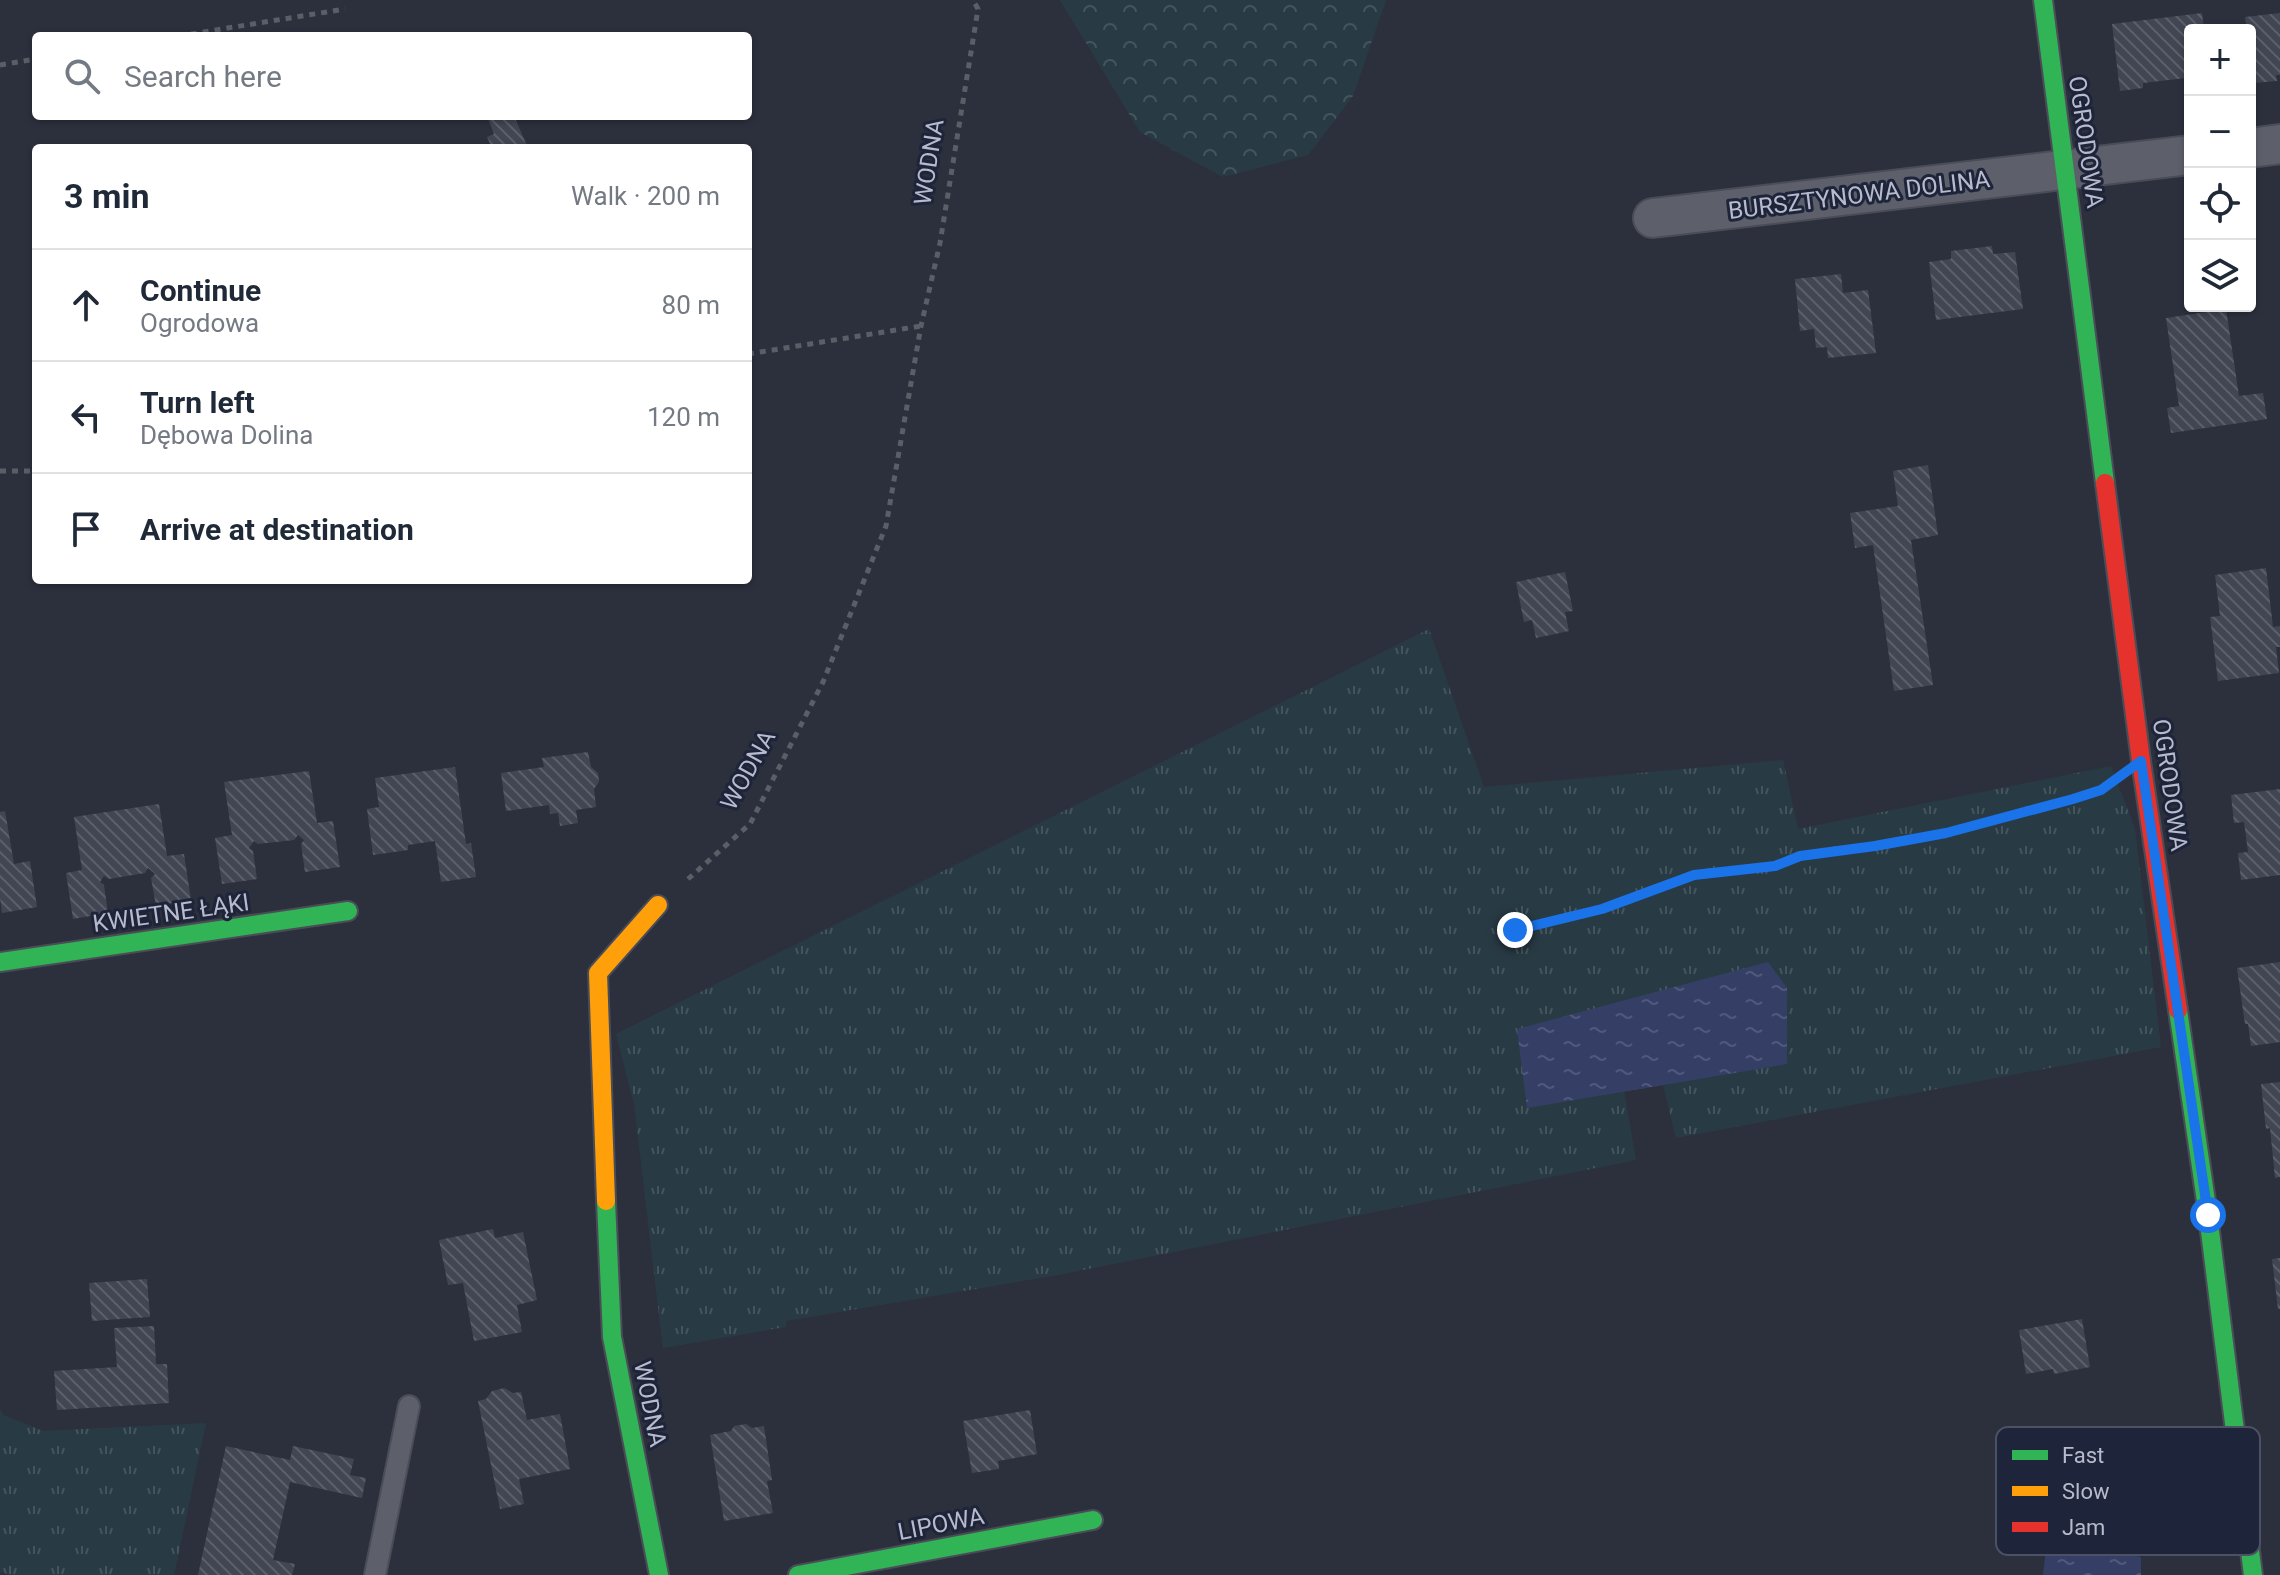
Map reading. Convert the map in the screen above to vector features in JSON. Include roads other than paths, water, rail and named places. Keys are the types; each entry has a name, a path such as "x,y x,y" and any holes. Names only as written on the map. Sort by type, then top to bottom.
{"street":[{"name":"OGRODOWA","path":"2043,0 2141,761 2208,1215 2234,1427"},
{"path":"2256,147 2280,144"},
{"name":"BURSZTYNOWA DOLINA","path":"1653,218 2184,156"},
{"name":"WODNA","path":"658,905 598,973 598,1017 612,1337 659,1575"},
{"name":"KWIETNE ŁĄKI","path":"0,962 348,911"},
{"name":"LIPOWA","path":"798,1575 1093,1520"},
{"name":"OGRODOWA","path":"2250,1555 2253,1575"}],"lane":[{"path":"375,1575 409,1406"}],"water":[{"path":"1768,962 1787,988 1787,1064 1527,1108 1517,1029"},
{"path":"2045,1555 2141,1557 2141,1575 2043,1575"}]}
